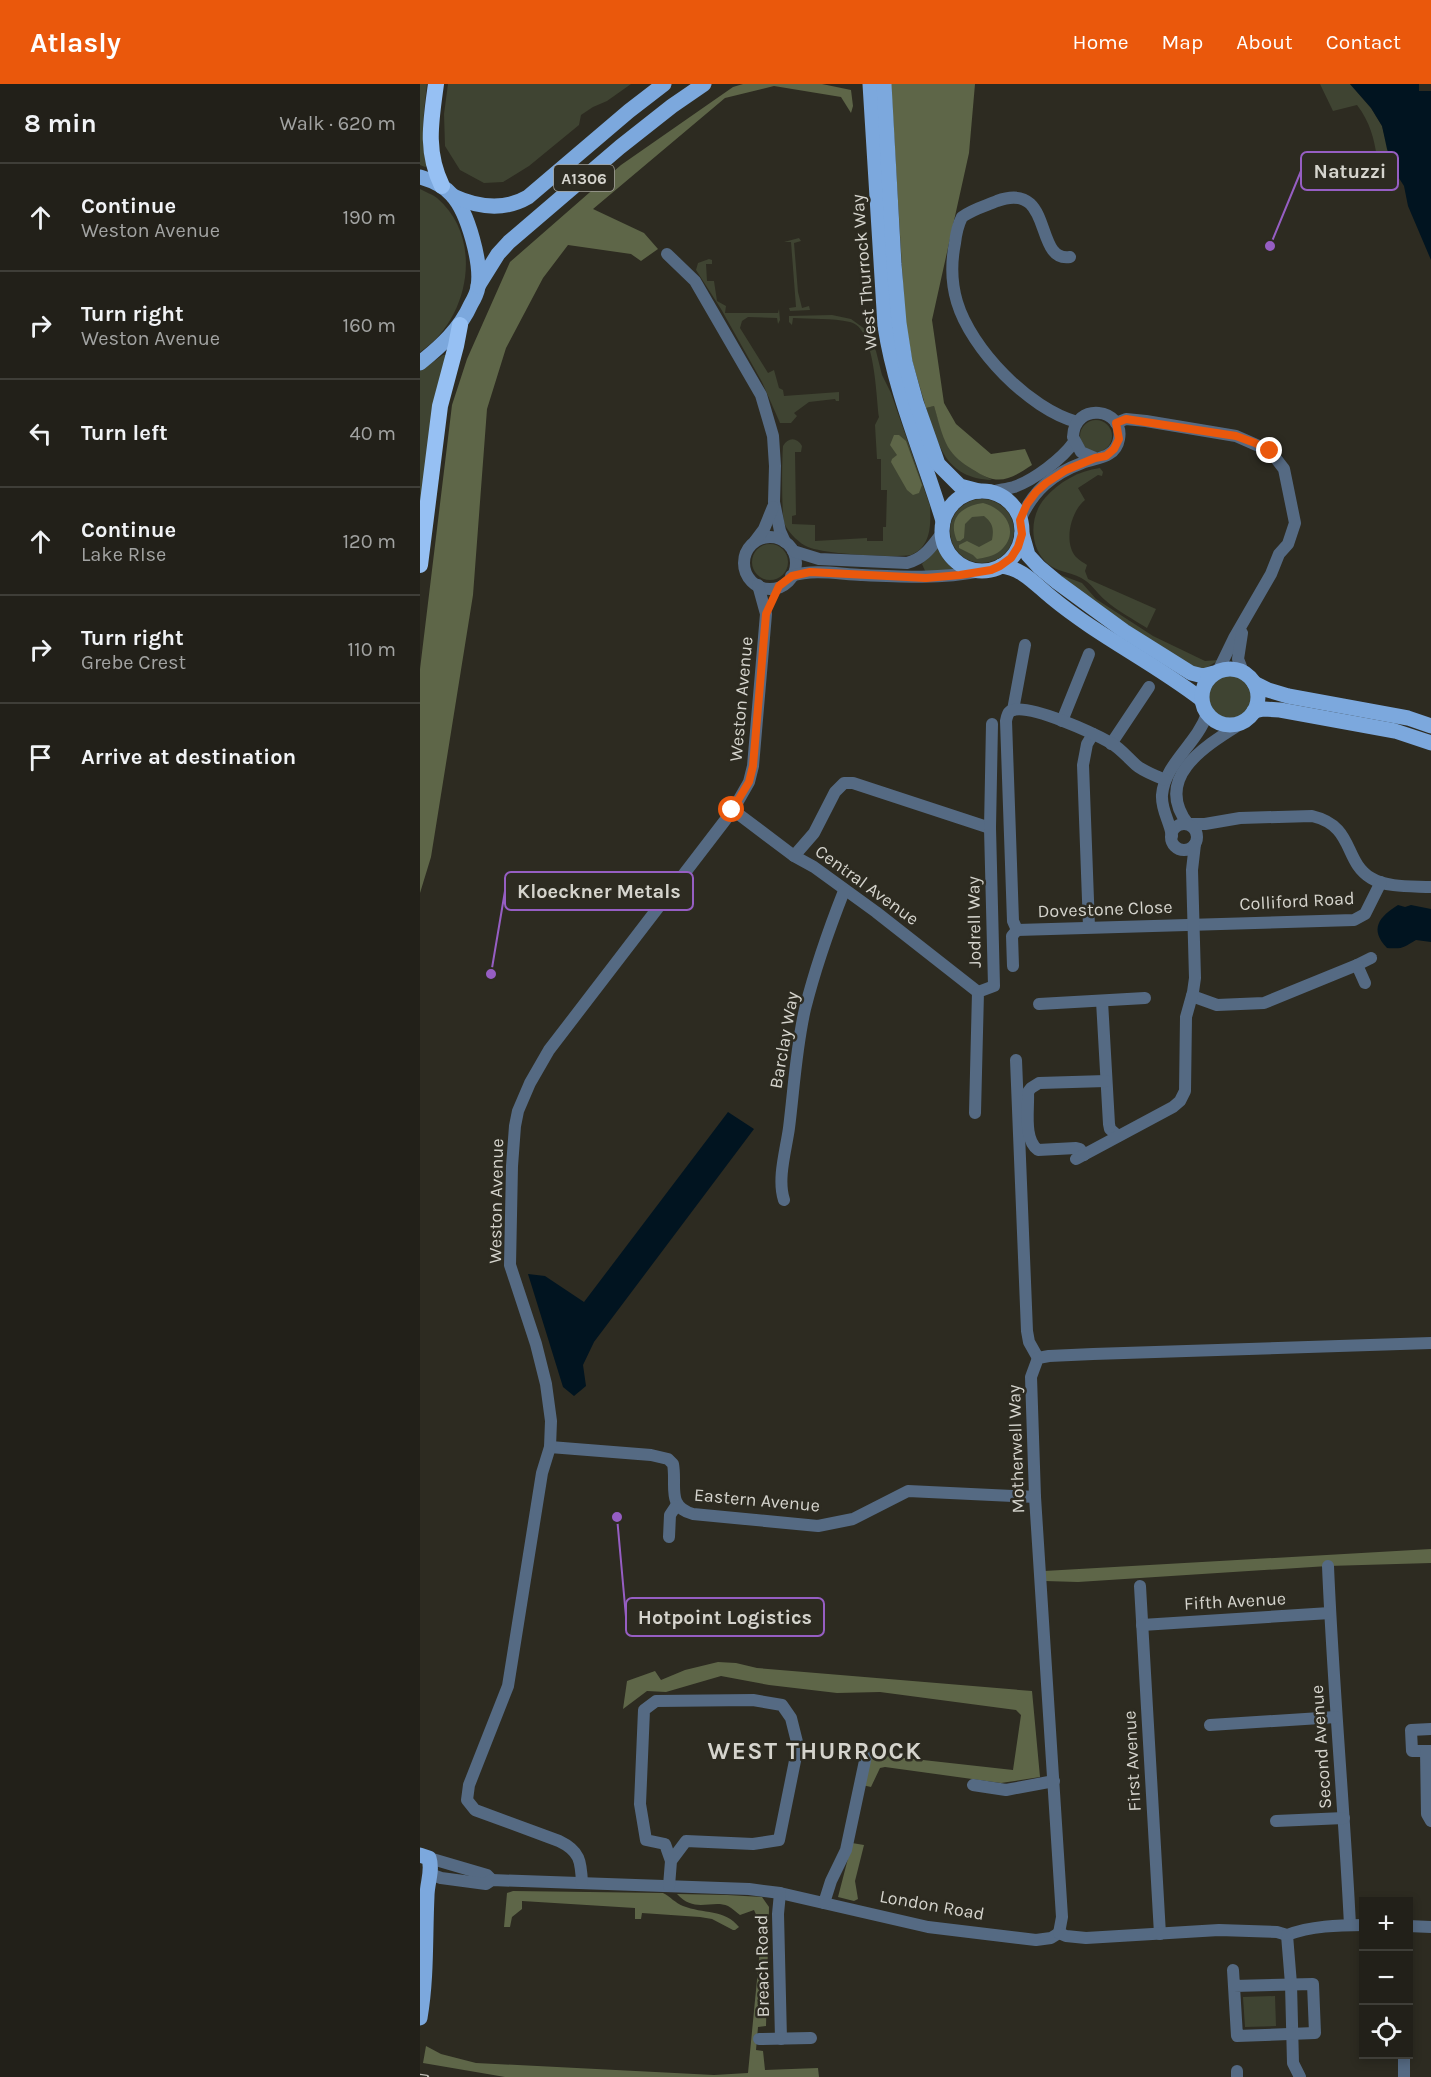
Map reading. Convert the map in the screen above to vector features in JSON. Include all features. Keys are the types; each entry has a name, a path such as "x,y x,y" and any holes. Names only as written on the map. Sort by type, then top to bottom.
{"highway":[{"path":"436,84 430,136 433,166 447,191"},
{"path":"420,565 440,406 460,325"}],"main road":[{"name":"A1306","path":"447,191 486,206 516,204 528,197 664,84"},
{"name":"A1306","path":"478,286 498,254 509,242 620,147 704,84"},
{"path":"865,84 872,101"},
{"name":"West Thurrock Way","path":"870,84 888,346 942,527"},
{"name":"West Thurrock Way","path":"884,84 894,264 905,362 916,402 939,464 960,486 985,491"},
{"path":"420,177 447,191 463,212 472,237 478,286 472,304 460,325 442,345 420,363"},
{"path":"1202,699 1079,619 1033,581 1010,567 1000,566 981,571 968,568 953,559 946,549 942,527 948,508 967,494 985,491 1009,502 1016,509 1028,555 1039,567 1080,601 1191,673 1203,676 1231,669 1249,677 1268,690 1288,696 1408,718 1431,726"},
{"path":"1000,566 1015,553 1021,527"},
{"path":"1216,672 1204,686 1202,699 1207,714 1217,722 1226,725 1242,723 1254,711 1258,695 1249,677"},
{"path":"1254,711 1280,710 1395,730 1431,743"},
{"path":"420,2018 426,1969 425,1864"}],"street":[{"path":"1070,257 1060,257 1053,253 1034,208 1028,202 1021,197 1005,198 982,206 962,217 952,259 952,279 957,303 964,320 999,368 1049,411 1077,422"},
{"path":"667,254 695,281 761,395 773,436 774,502 780,531 795,563 792,576"},
{"path":"1021,527 1027,504 1046,483 1066,470 1106,456 1114,449 1119,439 1116,423 1107,415 1094,412 1087,414 1077,422 1073,432 1074,442 1081,452 1095,458"},
{"path":"1116,423 1126,419 1146,421 1236,436 1270,451 1284,469 1295,523 1288,544 1279,554 1271,574 1216,672"},
{"path":"985,491 1014,487 1028,480 1066,454 1074,442"},
{"path":"774,502 764,529 746,552 744,562 748,576 758,585 769,588 779,586 792,576 810,572 926,578 981,571"},
{"path":"755,542 772,537 789,547 819,559 907,563 919,560 925,555 942,527"},
{"name":"Weston Avenue","path":"758,585 766,614"},
{"name":"Weston Avenue","path":"582,1883 579,1858 571,1847 475,1810 467,1800 469,1785 508,1686 542,1473 550,1447 551,1421 546,1383 536,1344 510,1265 512,1166 518,1111 530,1083 549,1050 732,810 749,782 753,766 766,614 779,586"},
{"path":"1242,626 1238,659 1249,677"},
{"path":"1013,710 1025,645"},
{"path":"1062,721 1089,654"},
{"path":"1111,744 1149,687"},
{"path":"1013,966 1012,936 1017,930 1013,918 1006,721 1008,713 1013,710 1043,714 1093,734 1123,751 1139,767 1165,780"},
{"path":"1192,870 1186,857 1173,843 1171,827 1163,810 1162,796 1169,771 1199,732 1207,714"},
{"path":"1106,1082 1039,1083 1030,1088 1028,1092 1029,1138 1032,1145 1038,1150 1080,1149 1080,1157 1173,1107 1183,1096 1186,1084 1186,1017 1195,978 1192,870 1196,841 1195,829 1188,824 1177,806 1176,795 1182,772 1191,759 1242,723"},
{"path":"794,856 814,833 835,792 844,783 854,783 990,828 992,724"},
{"path":"1089,927 1083,765 1086,744 1093,734"},
{"name":"Central Avenue","path":"732,810 876,912 978,992"},
{"path":"1172,836 1175,828 1184,824 1300,816 1321,818 1336,826 1363,871 1370,877 1381,882 1428,889"},
{"path":"1178,848 1189,849 1209,828 1226,820"},
{"name":"Jodrell Way","path":"975,1113 978,992 994,986 990,828"},
{"name":"Colliford Road","path":"1194,924 1354,920 1365,914 1381,882"},
{"name":"Barclay Way","path":"784,1200 782,1192 784,1160 799,1042 825,941 844,891"},
{"name":"Dovestone Close","path":"1017,930 1194,924"},
{"path":"1192,996 1217,1005 1264,1003 1371,958"},
{"path":"1357,965 1365,983"},
{"path":"1039,1004 1146,998"},
{"path":"1102,1000 1110,1129 1118,1136"},
{"path":"1016,1060 1027,1330 1029,1342 1038,1358 1093,1354 1431,1343"},
{"name":"Motherwell Way","path":"1038,1358 1031,1377 1035,1497 1062,1917 1059,1933"},
{"name":"Eastern Avenue","path":"550,1447 651,1455 668,1459 674,1464 676,1506 684,1512 693,1514 818,1526 853,1519 908,1491 1035,1497"},
{"path":"669,1537 670,1515 676,1506"},
{"name":"Second Avenue","path":"1328,1566 1350,1925"},
{"name":"First Avenue","path":"1140,1586 1160,1934"},
{"name":"Fifth Avenue","path":"1142,1625 1330,1613"},
{"path":"669,1886 671,1861 665,1844 646,1840 640,1804 644,1710 656,1701 753,1700 782,1705 791,1718 798,1746 779,1840 753,1844 686,1841 671,1861"},
{"path":"1210,1725 1336,1717"},
{"path":"1431,1729 1411,1730 1412,1751 1429,1751 1427,1814 1431,1821"},
{"path":"824,1903 831,1881 846,1850 866,1756"},
{"path":"974,1785 1006,1790 1054,1781"},
{"path":"1276,1821 1344,1818"},
{"name":"London Road","path":"425,1864 441,1878 486,1884 492,1880 749,1889 780,1893 928,1927 1036,1940 1051,1938 1059,1933 1086,1938 1238,1930 1277,1932 1287,1935 1308,1929 1359,1925"},
{"name":"Breach Road","path":"780,1893 778,1914 782,2039"},
{"path":"1413,1926 1431,1927"},
{"path":"1287,1935 1293,2063 1300,2077"},
{"path":"1233,1970 1233,1986 1237,2036 1315,2033 1313,1983 1233,1986"},
{"name":"Breach Road","path":"759,2039 811,2038"},
{"path":"1404,2059 1404,2077"}],"green space":[{"path":"420,84 427,84 423,125 427,166 425,167 420,165"},
{"path":"448,84 631,84 607,101 581,115 579,125 529,166 503,182 484,183 460,170 445,146 444,114"},
{"path":"743,84 822,84 851,90 853,106 851,113 841,97 774,86 725,98 593,209 644,233 658,249 641,261 631,254 568,245 543,278 506,348 487,409 473,595 431,857 420,893 420,669 452,405 467,359 510,262 621,165 733,87"},
{"path":"891,84 975,84 969,153 932,320 944,403 956,424 991,454 1025,449 1032,465 1009,478 989,478 958,460 946,442 934,406 926,408 912,360 905,318"},
{"path":"1320,84 1350,84 1371,108 1382,126 1391,159 1377,158 1371,130 1357,105 1333,111"},
{"path":"420,189 437,198 452,215 461,235 466,256 465,278 460,300 450,320 437,338 420,352"},
{"path":"799,238 801,241 794,243 798,292 802,308 809,306 810,310 790,311 789,308 796,307 791,242 784,242"},
{"path":"712,260 712,264 706,264 707,281 714,281 717,301 726,306 725,313 778,313 779,309 778,324 777,318 748,317 742,321 740,328 768,373 774,370 784,396 839,392 839,401 835,399 809,402 794,413 797,416 791,423 780,423 762,382 696,270 698,263"},
{"path":"832,315 851,319 869,332 866,333 876,351 882,375 891,393 930,506 930,528 926,541 923,547 911,555 859,555 828,552 805,546 785,525 782,500 783,446 792,439 798,441 802,446 801,452 795,452 796,515 792,516 792,524 815,525 815,541 867,538 867,541 883,541 883,527 886,527 887,490 881,490 881,459 877,459 875,425 879,417 877,394 873,363 865,336 858,327 850,322 793,318 792,325 789,322 789,316"},
{"path":"446,355 420,511 420,371"},
{"path":"934,406 940,425 975,471 992,480 976,478 964,473 946,458 926,408"},
{"path":"1096,420 1107,425 1112,436 1107,447 1096,452 1085,447 1080,436 1085,425"},
{"path":"894,435 899,435 906,441 922,485 919,493 913,495 907,490 891,462 897,455 890,445"},
{"path":"1100,468 1103,472 1102,476 1098,475 1078,488 1085,500 1076,511 1070,527 1072,551 1087,565 1085,571 1088,579 1156,609 1147,628 1102,598 1086,581 1048,564 1034,541 1036,514 1045,498 1070,478"},
{"path":"976,499 988,499 1005,508 1012,519 1014,531 1012,543 1005,554 988,563 976,563 964,558 955,549 950,537 950,525 955,513 964,504"},
{"path":"983,503 998,510 1008,522 1010,529 1006,544 998,553 977,559 959,548 959,545 967,541 979,547 992,540 993,529 989,521 984,516 972,517 965,524 964,538 960,541 957,541 954,526 958,514 963,510"},
{"path":"770,544 783,549 788,562 783,575 770,580 757,575 752,562 757,549"},
{"path":"937,548 953,569 926,573 922,564"},
{"path":"1058,574 1082,583 1096,599 1153,636 1205,661 1219,660 1204,669 1196,668 1118,622"},
{"path":"1230,676 1244,683 1251,697 1244,711 1230,718 1216,711 1209,697 1216,683"},
{"path":"1431,1549 1431,1563 1328,1566 1078,1582 1045,1581 1044,1571"},
{"path":"718,1662 757,1668 1032,1691 1040,1777 1001,1783 885,1767 880,1768 871,1787 862,1785 869,1757 878,1755 1013,1770 1021,1715 1016,1710 880,1692 837,1693 769,1685 721,1676 666,1692 647,1691 623,1709 627,1681 655,1671 661,1680 685,1670"},
{"path":"852,1843 864,1845 855,1881 858,1899 854,1901 838,1897"},
{"path":"513,1891 663,1893 683,1906 727,1917 739,1927 733,1930 712,1919 700,1917 642,1913 641,1919 635,1919 635,1908 522,1901 522,1909 512,1917 510,1927 504,1927 507,1893"},
{"path":"677,1894 762,1897 769,1907 766,2026 758,2027 756,2050 763,2051 765,2070 818,2068 819,2077 505,2077 423,2063 426,2046 441,2054 476,2063 714,2075 748,2073 762,1928 754,1910 740,1915 722,1904 697,1905 684,1900"},
{"path":"1275,1996 1276,2026 1245,2027 1243,1997"}],"water":[{"path":"1350,84 1419,84 1419,91 1431,91 1431,260 1408,206 1404,186 1395,172 1382,126 1371,108"},
{"path":"1398,905 1431,909 1431,942 1416,940 1403,947 1387,948 1378,935 1379,924 1386,914"},
{"path":"728,1112 754,1129 594,1342 583,1365 586,1386 574,1396 563,1387 528,1274 545,1276 584,1302"}],"railway":[{"path":"420,2076 427,2077"}],"place":[{"name":"Natuzzi","path":"1270,246"},
{"name":"Kloeckner Metals","path":"491,974"},
{"name":"Hotpoint Logistics","path":"617,1517"}],"district":[{"name":"WEST THURROCK","path":"815,1751"}],"route":[{"path":"732,810 752,775 766,614 779,586 792,576 810,572 926,578 991,570 1000,566 1011,558 1018,547 1022,534 1020,520 1027,504 1036,492 1066,470 1111,453 1119,439 1116,423 1126,419 1236,436 1270,451"}]}
